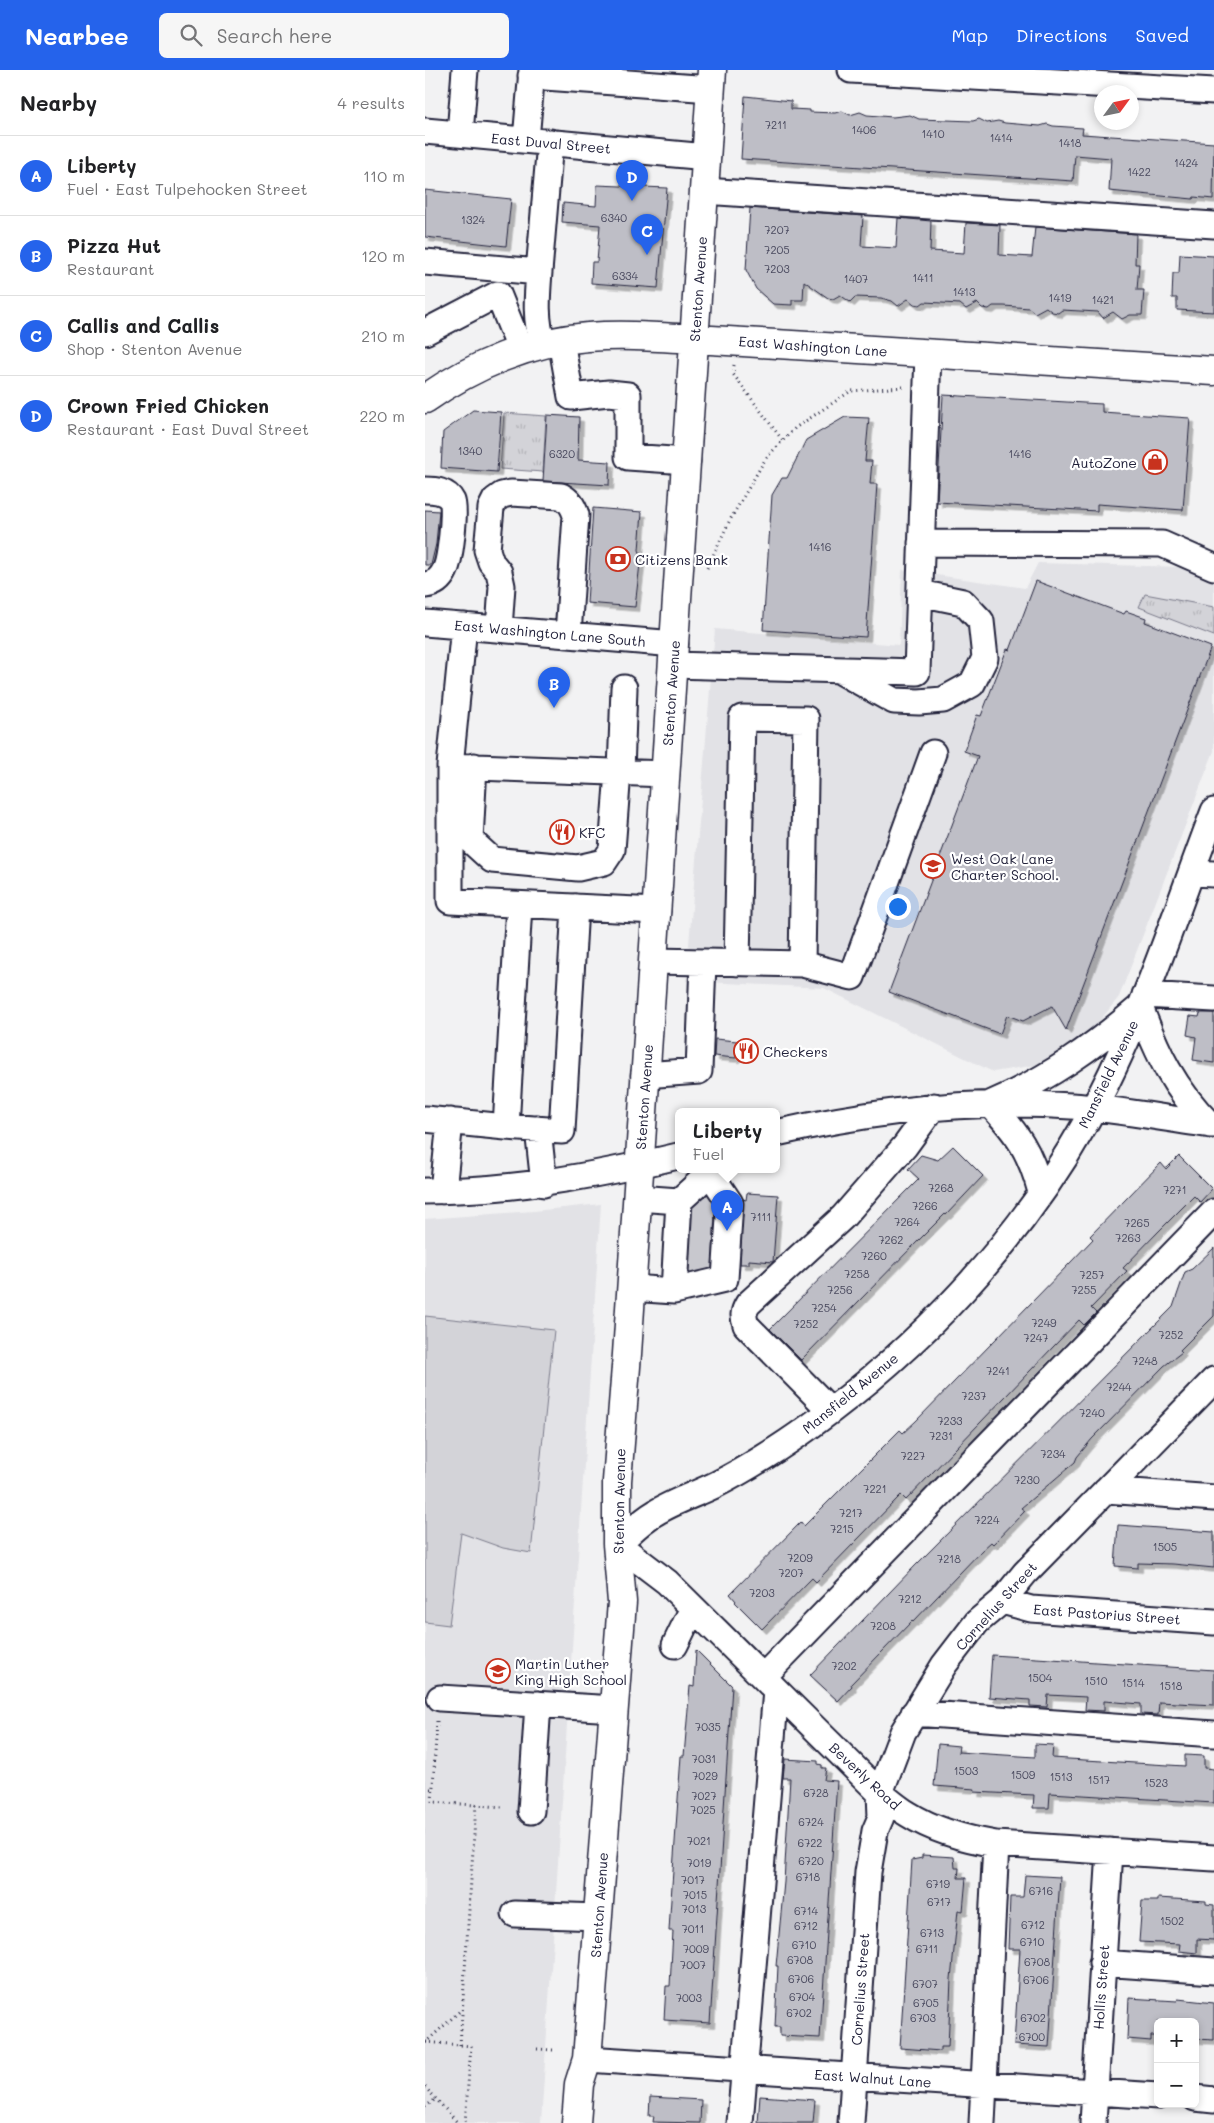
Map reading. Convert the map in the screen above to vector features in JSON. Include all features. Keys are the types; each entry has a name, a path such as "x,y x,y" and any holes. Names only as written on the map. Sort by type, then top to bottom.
{"main road":[{"name":"Stenton Avenue","path":"576,2123 579,2084 587,2059 614,1709 621,1602 617,1544 617,1481 712,80"},
{"name":"East Washington Lane","path":"425,399 479,367 542,345 612,335 695,338 1214,371"}],"street":[{"path":"460,134 465,70"},
{"path":"859,70 1214,91"},
{"path":"542,345 536,313 539,272 538,141 531,73 712,80"},
{"name":"East Duval Street","path":"425,131 707,157"},
{"path":"705,190 1214,226"},
{"path":"425,262 539,272"},
{"path":"425,332 498,294 542,345 571,397 609,393 628,395 628,457 687,461"},
{"path":"839,670 894,701 919,702 943,700 971,684 985,658 981,621 963,602 920,593 928,353"},
{"path":"425,490 437,490 445,494 452,501 454,511 447,568 440,579 432,584 425,585"},
{"path":"499,629 502,586 499,572 491,562 487,550 491,508 495,500 502,494 561,496 574,506 576,516 568,635"},
{"path":"921,543 1162,544 1214,567"},
{"name":"East Washington Lane South","path":"425,623 568,635 674,655 839,670 917,672 920,593"},
{"path":"464,626 462,766 450,901 657,911"},
{"path":"462,766 470,840 492,860 578,868 604,862 612,850 620,772 624,688"},
{"path":"737,963 742,718 806,719 801,964"},
{"path":"653,961 801,964 852,977 933,753"},
{"path":"462,766 666,774"},
{"name":"Mansfield Avenue","path":"617,1544 655,1513 720,1483 808,1428 883,1368 943,1312 992,1257 1041,1192 1073,1144 1093,1108 1202,873 1214,811"},
{"path":"506,1127 519,904"},
{"path":"425,1119 562,1130 575,907"},
{"path":"645,1075 699,1071 703,962"},
{"path":"1212,1125 1196,1110 1172,1078 1157,1051 1142,1001 1214,999"},
{"name":"Mansfield Avenue","path":"989,1104 1049,1076 1094,1044 1142,1001"},
{"path":"780,1132 818,1124 934,1106 989,1104 1093,1108 1212,1125"},
{"path":"989,1104 1015,1131 1025,1146 1037,1174 1041,1192"},
{"path":"830,1410 746,1325 743,1318 744,1310 747,1304 843,1217 905,1146 934,1106"},
{"path":"450,1121 434,1191 505,1188 544,1184 675,1157"},
{"path":"538,1129 544,1184"},
{"path":"674,1291 683,1231 709,1173"},
{"path":"631,1288 674,1291 725,1279 721,1255 724,1212 711,1173"},
{"path":"637,1198 683,1231"},
{"path":"740,2123 769,1683 1214,1212"},
{"name":"Cornelius Street","path":"851,2123 868,1872 875,1831 881,1817 880,1793 903,1732 943,1665 977,1622 1002,1601 1025,1573 1214,1380"},
{"path":"1106,1490 1214,1498"},
{"name":"Beverly Road","path":"617,1544 667,1582 880,1793 907,1814 935,1828 967,1839 996,1844 1214,1858"},
{"name":"East Pastorius Street","path":"1002,1601 1031,1609 1214,1622"},
{"path":"675,1645 693,1608"},
{"path":"440,1698 614,1709"},
{"path":"531,1811 538,1704"},
{"path":"914,1714 1214,1734"},
{"path":"982,2123 996,1844"},
{"name":"Hollis Street","path":"1093,2123 1109,1851"},
{"path":"515,1914 598,1917"},
{"path":"1102,1963 1214,1971"},
{"name":"East Walnut Lane","path":"587,2059 1154,2096"},
{"path":"1199,2098 1214,2100"}],"path":[{"path":"734,365 733,374 783,441"},
{"path":"707,568 729,520 766,458 795,428 851,391 927,385"},
{"path":"440,1698 432,1802 503,1807"},
{"path":"425,1789 433,1789"},
{"path":"460,2045 476,1805"},
{"path":"425,2043 462,2010"},
{"path":"425,2043 471,2046 465,2123"},
{"path":"537,2049 553,2050"},
{"path":"425,2087 458,2123"},
{"path":"425,2107 436,2099"}],"shaded area":[{"name":"West Oak Lane Charter School.","path":"1038,563 1184,567 1214,581 1214,751 1119,997 1089,1034 1042,1064 993,1072 824,988 686,981 715,629 899,645 902,570 1025,588"},
{"name":"Martin Luther King High School","path":"601,1204 541,2123 425,2123 425,1219"}],"green space":[{"path":"504,413 546,416 543,472 500,469"},
{"path":"1145,594 1214,607 1214,636 1139,607"},
{"path":"425,1316 554,1330 531,1553 503,1548 461,1533 449,1625 425,1622"}],"building":[{"path":"745,96 791,101 791,109 810,110 810,112 835,113 842,111 850,115 860,112 867,115 893,117 910,115 919,119 973,121 979,119 987,123 998,121 1040,126 1047,124 1083,128 1082,134 1214,143 1213,199 1194,197 1193,199 1109,191 1111,158 1075,155 1073,181 741,159"},
{"path":"597,185 667,188 658,288 591,283 592,262 597,262 600,225 562,222 563,203 596,206"},
{"path":"425,190 511,199 506,246 425,237"},
{"path":"750,208 863,216 861,246 896,248 898,218 931,221 930,251 964,253 966,223 1000,225 999,255 1032,257 1035,227 1136,234 1135,264 1139,264 1137,290 1144,290 1142,315 1130,315 1122,319 1113,312 1103,318 1098,312 1062,310 1058,313 1052,312 1046,307 1035,313 1029,308 993,306 989,309 982,308 977,303 966,309 960,304 924,302 920,305 914,304 908,299 898,306 892,301 881,298 855,297 850,302 840,295 833,299 828,298 804,281 803,300 792,300 792,305 773,304 756,289 746,270"},
{"path":"1180,254 1214,256 1214,312 1177,310 1177,298 1172,298 1173,273 1179,273"},
{"path":"943,395 1102,404 1102,412 1190,418 1183,510 1097,504 1097,511 937,502"},
{"path":"473,410 501,412 497,472 441,468 443,432"},
{"path":"547,415 579,417 578,460 610,462 609,485 543,481"},
{"path":"845,417 869,418 865,461 872,461 870,484 877,484 866,637 763,630 772,495 782,478 787,478 806,440"},
{"path":"593,508 642,512 639,550 641,555 635,607 587,603"},
{"path":"425,510 439,511 436,544 431,565 425,565"},
{"path":"1036,581 1124,614 1126,611 1146,618 1145,622 1211,647 1066,1030 1052,1006 1023,1021 1007,1015 1000,1034 889,992 978,756 964,751 977,715 981,716 1007,649 1010,650"},
{"path":"1200,1013 1214,1013 1214,1063 1193,1060 1196,1037 1187,1035 1190,1016 1199,1017"},
{"path":"715,1039 737,1041 736,1058 714,1056"},
{"path":"953,1146 983,1176 801,1360 770,1329 919,1179 908,1169 921,1155 938,1160"},
{"path":"1179,1156 1212,1189 1200,1202 1194,1196 1158,1232 1123,1268 1127,1271 1091,1308 1096,1313 1084,1325 1079,1320 906,1500 901,1495 816,1582 812,1578 762,1629 735,1602 730,1594 801,1522 804,1526 900,1430 903,1433 916,1421 1093,1239 1090,1236 1161,1163 1166,1169"},
{"path":"747,1193 778,1195 773,1262 749,1260 749,1264 740,1264 743,1199 746,1200"},
{"path":"705,1197 709,1197 715,1207 711,1267 689,1273 693,1208"},
{"path":"1214,1248 1214,1316 1180,1350 1182,1352 1164,1366 1092,1439 1075,1462 1021,1508 1025,1511 993,1544 991,1542 982,1550 912,1621 851,1684 852,1686 838,1701 810,1675 915,1566 1173,1307 1185,1272 1192,1269"},
{"path":"1118,1525 1214,1532 1214,1568 1138,1563 1138,1568 1115,1566"},
{"path":"696,1650 732,1686 710,2023 664,2020 666,1986 670,1986 673,1931 669,1931 681,1756 684,1756 690,1686 694,1687"},
{"path":"992,1655 1214,1670 1214,1705 1159,1702 1158,1715 1141,1714 1141,1704 1104,1701 1104,1711 1085,1710 1086,1697 1048,1695 1047,1707 1030,1706 1030,1700 989,1697"},
{"path":"938,1744 959,1746 958,1752 1035,1757 1035,1744 1053,1745 1052,1758 1185,1766 1185,1755 1204,1756 1204,1768 1214,1769 1214,1803 1050,1793 1049,1808 1033,1808 1034,1795 974,1792 975,1789 934,1786"},
{"path":"785,1759 818,1761 822,1768 826,1768 824,1780 837,1781 820,2038 780,2036 780,2027 775,2027 778,1966 776,1966 784,1882 790,1778 783,1778"},
{"path":"922,1855 954,1857 955,1868 959,1868 958,1878 966,1878 963,1911 958,1910 951,1979 948,2047 941,2047 941,2051 900,2048 912,1860 922,1858"},
{"path":"1025,1875 1060,1877 1049,2047 1014,2045 1020,1949 1008,1949 1010,1897 1023,1897"},
{"path":"1158,1898 1206,1901 1206,1904 1214,1905 1214,1940 1197,1939 1197,1953 1179,1951 1180,1944 1139,1942 1142,1901 1158,1901"},
{"path":"1129,1998 1177,2001 1178,1999 1214,2003 1214,2040 1199,2039 1199,2018 1154,2018 1154,2036 1151,2036 1151,2041 1127,2039"},
{"path":"760,2096 815,2100 813,2123 758,2123"},
{"path":"650,2097 701,2100 700,2123 653,2122 654,2116 649,2116"}],"tunnel":[{"path":"690,1201 719,1202"},
{"path":"689,1220 718,1221"},
{"path":"688,1244 717,1246"},
{"path":"687,1262 716,1264"}],"place":[{"name":"Crown Fried Chicken","path":"632,201"},
{"name":"Callis and Callis","path":"647,255"},
{"name":"AutoZone","path":"1155,462"},
{"name":"Citizens Bank","path":"618,559"},
{"name":"Pizza Hut","path":"554,708"},
{"name":"KFC","path":"562,832"},
{"name":"West Oak Lane Charter School.","path":"933,866"},
{"name":"Checkers","path":"746,1051"},
{"name":"Liberty","path":"727,1231"},
{"name":"Martin Luther King High School","path":"498,1671"}]}
